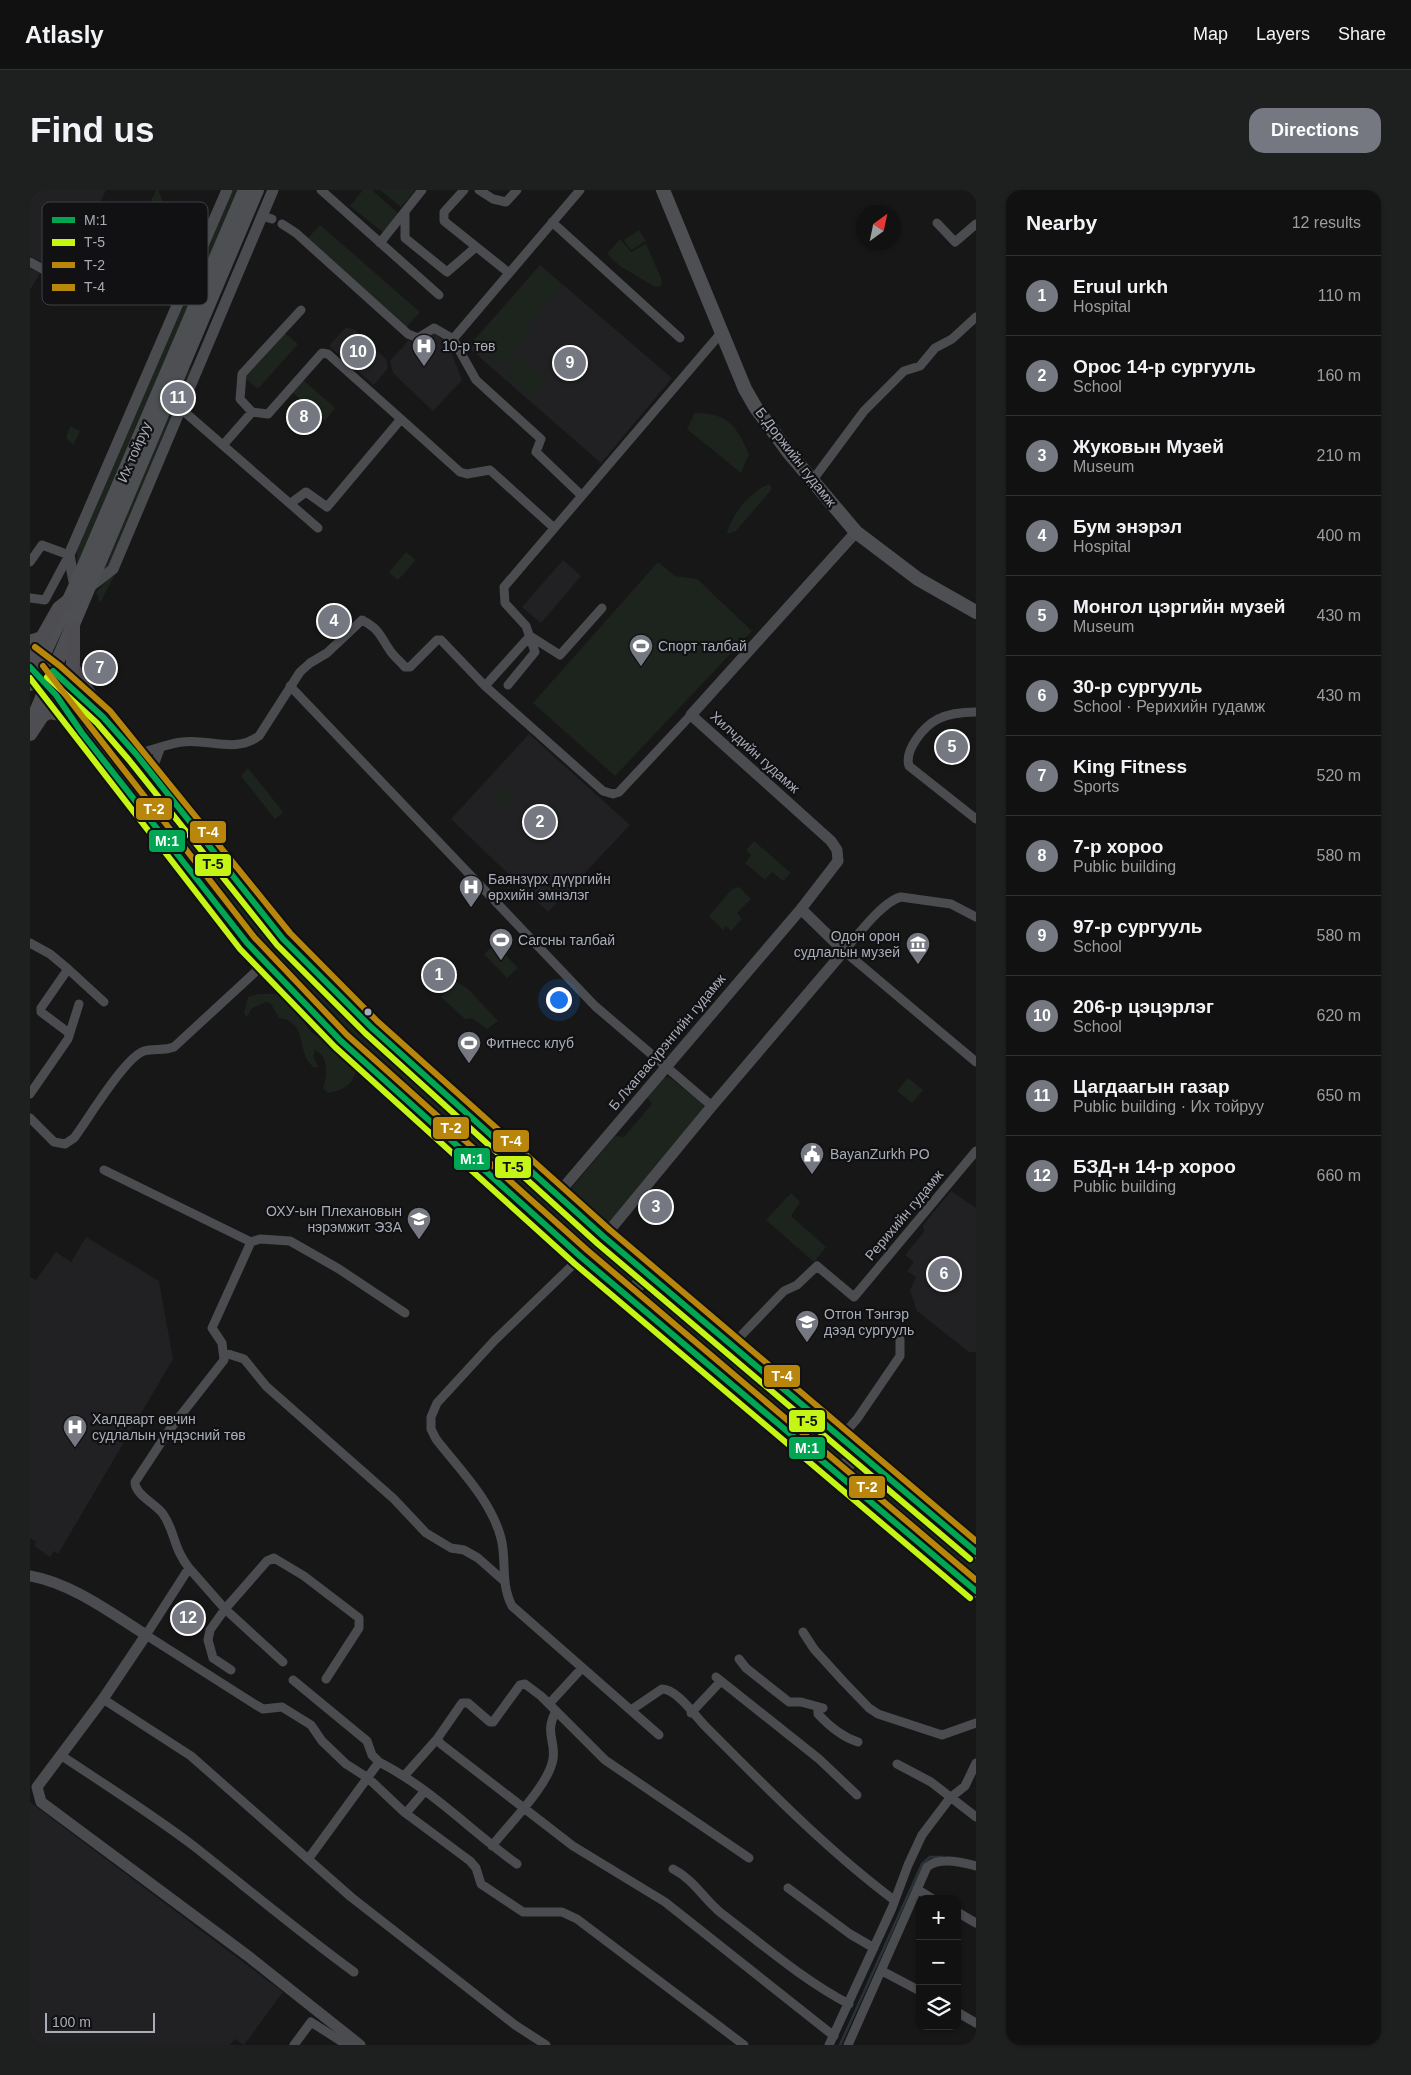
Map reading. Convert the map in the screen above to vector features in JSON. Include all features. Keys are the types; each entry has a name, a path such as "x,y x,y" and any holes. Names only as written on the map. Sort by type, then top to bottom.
{"highway":[{"path":"30,642 42,638 58,608 68,601"},
{"path":"73,628 73,668 104,717"},
{"path":"33,668 54,672 104,717 136,754 282,939 317,975 604,1237 976,1552"},
{"path":"33,668 202,888 265,963 341,1041 581,1257 855,1490 976,1590"},
{"path":"30,734 42,716 49,712 64,715 82,733"},
{"path":"180,860 193,865 202,864 208,856 206,844"},
{"path":"202,888 200,874 208,866 220,867 231,874"},
{"path":"628,1297 647,1274"},
{"path":"825,1464 844,1466 850,1463 853,1455 843,1440"},
{"path":"855,1490 850,1476 853,1466 861,1463 872,1465"}],"main road":[{"name":"Их тойруу","path":"208,276 245,190"},
{"name":"Их тойруу","path":"30,726 258,190"},
{"name":"Б.Доржийн гудамж","path":"663,190 721,333 756,408 812,481 856,532 918,580 976,612"},
{"name":"Их тойруу","path":"33,668 75,587 196,305"}],"street":[{"path":"208,234 227,190"},
{"path":"91,586 113,569 180,408 267,218 273,190"},
{"path":"321,190 331,193 380,243 439,295"},
{"path":"380,243 422,190"},
{"path":"464,190 444,212 444,221 509,273"},
{"path":"478,190 493,199 506,202 517,190"},
{"path":"453,340 580,190"},
{"path":"405,212 405,238 447,272 476,247"},
{"path":"552,222 680,338"},
{"path":"937,223 956,242 976,224"},
{"path":"282,224 296,233 408,334 418,338 434,328 453,340 476,380 541,438 536,452 581,495"},
{"path":"30,262 42,269"},
{"path":"30,598 45,600 69,555 178,305"},
{"path":"301,310 242,374 240,398 252,412 268,414 322,353 328,354 464,474 490,470 553,527"},
{"path":"812,481 864,411 904,371 920,366 935,348 952,339 976,317"},
{"path":"508,685 535,652 526,626 505,603 504,587 553,527 721,333"},
{"path":"180,408 224,444 318,528"},
{"path":"224,444 252,412"},
{"path":"291,503 306,492 327,507 400,419"},
{"name":"Хилчдийн гудамж","path":"801,909 838,861 837,850 831,841 692,715 856,532"},
{"path":"30,562 42,545 69,555"},
{"path":"69,555 75,587"},
{"path":"530,636 560,655 602,608"},
{"path":"136,754 182,742 225,745 251,742 259,736 280,706 290,686 310,663 327,653 362,620 378,631 389,650 405,667 410,666 437,640 441,640 485,686 603,791 613,794 619,792 692,715"},
{"path":"485,686 530,636"},
{"path":"290,686 595,1006 712,1106"},
{"path":"976,712 959,712 936,719 921,734 908,753 907,760 909,766 976,819"},
{"path":"151,774 160,749"},
{"path":"604,1237 844,951 895,898 951,904 976,918"},
{"path":"801,909 844,951 976,1062"},
{"name":"Б.Лхагвасүрэнгийн гудамж","path":"557,1195 801,909"},
{"path":"30,942 50,954 104,1002"},
{"path":"30,1118 54,1142 65,1144 74,1138 118,1076 137,1055 144,1051 166,1050 174,1047 265,963"},
{"path":"68,969 41,1008 41,1012 43,1016 69,1033"},
{"path":"32,1088 60,1052 79,1004"},
{"name":"Рерихийн гудамж","path":"732,1345 784,1291 797,1285 817,1266 854,1297 976,1151"},
{"path":"104,1170 251,1242 260,1239 290,1241 339,1269 405,1313"},
{"path":"251,1242 212,1328 225,1353 222,1363 170,1429 135,1484 139,1491 164,1516 177,1551 189,1568 225,1609 284,1662"},
{"path":"581,1257 494,1341 437,1403 431,1417 431,1429 436,1439 487,1504 502,1539 504,1581 507,1596 512,1606 659,1735"},
{"path":"843,1440 900,1356 900,1339"},
{"path":"225,1353 244,1359 266,1386 386,1492 426,1533 451,1548 464,1550 478,1558 504,1581"},
{"path":"231,1670 213,1658 208,1640 210,1630 225,1609 270,1559 281,1561 304,1576 360,1620 359,1628 326,1679"},
{"path":"189,1568 103,1699 62,1756 34,1784 38,1796 48,1809 248,1956 360,2045"},
{"path":"30,1576 44,1579 78,1595 146,1635 263,1709 282,1707 311,1725 322,1741 346,1764 368,1778 406,1813 470,1861 476,1868 480,1884 523,1912 562,1912 577,1919 744,2045"},
{"path":"803,1632 814,1648 843,1681 868,1708 878,1714 942,1735 976,1723"},
{"path":"739,1659 746,1668 789,1702 800,1702 820,1708 818,1714 824,1721 845,1738 858,1742"},
{"path":"492,1846 522,1808 542,1788 553,1759 549,1728 553,1707 582,1668"},
{"path":"293,1680 367,1741 372,1755 379,1762 405,1775 517,1864"},
{"path":"691,1713 718,1680 819,1759 857,1795"},
{"path":"405,1775 437,1738 462,1703 466,1702 490,1722 494,1722 522,1684 553,1707 605,1760 749,1858"},
{"path":"631,1710 662,1689 668,1689 675,1693 691,1713 858,1872 894,1900"},
{"path":"103,1699 192,1756 351,1897 515,2025 546,2045"},
{"path":"437,1738 522,1808 573,1846 665,1902 834,2036"},
{"path":"62,1756 124,1796 194,1847 316,1945 354,1972"},
{"path":"309,1858 379,1762"},
{"path":"829,2045 874,1948 922,1835 950,1798 965,1786 976,1763"},
{"path":"897,1764 931,1782 976,1817"},
{"path":"406,1813 424,1792"},
{"path":"848,2045 924,1872 934,1863 958,1862 976,1866"},
{"path":"673,1869 682,1874 720,1912 827,1992 849,2004"},
{"path":"788,1888 850,1934 874,1948"},
{"path":"917,1889 927,1895"},
{"path":"961,1914 976,1923"},
{"path":"882,1971 916,1989"},
{"path":"961,2014 976,2023"},
{"path":"294,2045 311,2022 348,2045"}],"shaded area":[{"path":"30,190 106,190 100,202 42,202 42,263 30,256"},
{"path":"156,190 158,190 163,202 151,201"},
{"path":"233,190 241,190 208,266 208,247"},
{"path":"363,190 372,190 399,214 384,233 350,206"},
{"path":"380,190 415,190 401,207"},
{"path":"320,225 420,312 406,328 307,239"},
{"path":"639,230 646,241 631,250 624,240"},
{"path":"620,239 631,252 646,244 662,280 661,286 655,287 620,266 607,254"},
{"path":"540,265 672,378 601,463 468,347"},
{"path":"540,265 563,286 525,332 529,336 506,364 499,366 477,348 475,340"},
{"path":"30,267 40,273 30,290"},
{"path":"183,305 191,305 77,569 77,552"},
{"path":"346,327 355,330 386,359 388,368 374,385 329,346"},
{"name":"10-р төв","path":"433,332 448,344 462,380 433,411 393,373 390,361 409,340 419,347"},
{"path":"285,333 298,344 258,389 245,378"},
{"path":"199,356 110,567 99,577 180,383"},
{"path":"519,356 547,380 532,397 507,376 508,369"},
{"path":"302,379 335,408 325,421 291,391"},
{"path":"695,413 716,416 730,423 735,428 749,454 741,473 687,429"},
{"path":"70,426 80,431 73,445 66,438"},
{"path":"769,484 772,489 736,531 727,534 732,519 743,504 762,487"},
{"path":"406,552 416,560 398,580 389,572"},
{"path":"563,560 581,576 541,623 522,607"},
{"name":"Спорт талбай","path":"658,562 675,576 697,579 752,631 615,776 533,703"},
{"path":"112,575 114,576 100,603 96,592"},
{"path":"57,687 116,749 152,795 175,817 203,852 204,857 196,863 192,861 75,716"},
{"path":"529,734 630,825 548,912 451,819"},
{"path":"248,768 283,812 275,819 241,776"},
{"path":"505,786 515,795 501,810 491,800"},
{"path":"754,841 791,873 783,881 772,872 765,880 745,863 751,855 746,850"},
{"path":"214,871 302,971 366,1032 637,1274 634,1282 630,1284 624,1282 583,1249 318,1011 259,948 204,880 204,874"},
{"path":"739,887 751,899 737,913 742,919 731,931 726,926 723,930 709,916 732,889"},
{"name":"Сагсны талбай","path":"495,944 518,968 507,978 484,954"},
{"path":"457,982 468,989 498,1021 487,1029 472,1018 465,1019 441,997"},
{"path":"258,994 277,994 295,1010 311,1032 329,1045 356,1072 349,1084 338,1091 328,1093 323,1088 326,1078 326,1067 323,1057 315,1050 313,1056 318,1066 315,1068 305,1055 299,1032 295,1026 289,1021 279,1018 271,1004 266,1002 252,1008 247,1017 244,1013 248,997"},
{"path":"669,1077 702,1103 705,1108 607,1226 602,1226 569,1196 569,1191 615,1136 624,1137 652,1104 647,1098 663,1078"},
{"path":"908,1078 923,1090 912,1103 897,1091"},
{"path":"951,1191 976,1208 976,1352 969,1352 917,1311 910,1290 916,1277 907,1271 914,1262 905,1255 924,1232 923,1225"},
{"path":"791,1193 800,1202 791,1216 826,1247 814,1262 766,1220"},
{"name":"Халдварт өвчин судлалын үндэсний төв","path":"86,1237 159,1281 173,1359 58,1554 54,1551 50,1557 34,1546 36,1542 30,1538 30,1277 36,1280 56,1252 71,1262"},
{"path":"651,1287 656,1288 851,1455 837,1463 642,1301 641,1293"},
{"path":"864,1467 976,1560 976,1583 854,1479 856,1469"},
{"path":"935,1503 976,1538 976,1544 935,1510"},
{"path":"887,1527 928,1565 926,1567 887,1531"},
{"path":"30,1802 283,1992 244,2045 235,2039 229,2045 30,2045"}],"waterway":[{"path":"840,2045 922,1864 930,1857 942,1857"}],"transit line":[{"name":"Т-4","path":"35,647 60,666 110,711 290,933 377,1021 610,1230 976,1541"},
{"name":"Т-2","path":"43,666 254,937 347,1035 587,1250 976,1580"},
{"name":"М:1","path":"30,667 56,695 82,733 247,943 341,1041 581,1257 976,1591"},
{"name":"М:1","path":"53,671 103,717 136,754 283,939 371,1027 604,1237 976,1552"},
{"name":"Т-5","path":"47,677 97,723 129,760 277,945 365,1033 598,1244 970,1559"},
{"name":"Т-5","path":"30,678 240,949 335,1047 575,1264 970,1598"}],"place":[{"name":"206-р цэцэрлэг","path":"358,352"},
{"name":"97-р сургууль","path":"570,363"},
{"name":"10-р төв","path":"424,367"},
{"name":"Цагдаагын газар","path":"178,398"},
{"name":"7-р хороо","path":"304,417"},
{"name":"Бум энэрэл","path":"334,621"},
{"name":"Спорт талбай","path":"641,667"},
{"name":"King Fitness","path":"100,668"},
{"name":"Монгол цэргийн музей","path":"952,747"},
{"name":"Орос 14-р сургууль","path":"540,822"},
{"name":"Баянзүрх дүүргийн өрхийн эмнэлэг","path":"471,908"},
{"name":"Сагсны талбай","path":"501,961"},
{"name":"Одон орон судлалын музей","path":"918,965"},
{"name":"Eruul urkh","path":"439,975"},
{"name":"Фитнесс клуб","path":"469,1064"},
{"name":"BayanZurkh PO","path":"812,1175"},
{"name":"Жуковын Музей","path":"656,1207"},
{"name":"ОХУ-ын Плехановын нэрэмжит ЭЗА","path":"419,1240"},
{"name":"30-р сургууль","path":"944,1274"},
{"name":"Отгон Тэнгэр дээд сургууль","path":"807,1343"},
{"name":"Халдварт өвчин судлалын үндэсний төв","path":"75,1448"},
{"name":"БЗД-н 14-р хороо","path":"188,1618"}]}
